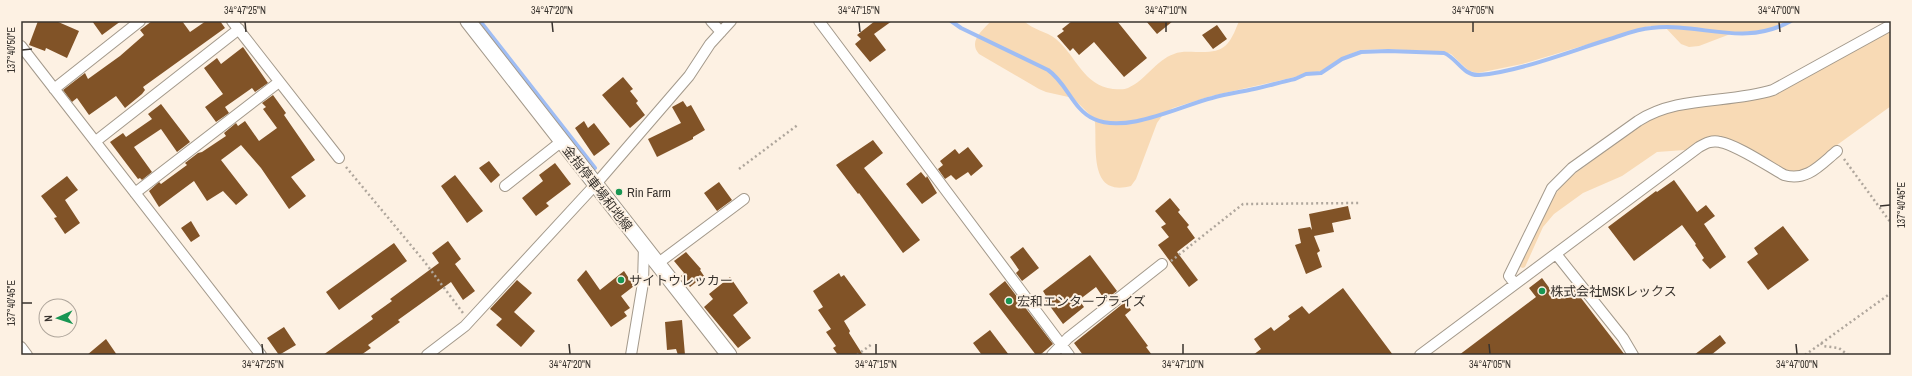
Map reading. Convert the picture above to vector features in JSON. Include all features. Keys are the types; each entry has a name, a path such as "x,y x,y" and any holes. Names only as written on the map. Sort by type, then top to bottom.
{"main road":[{"name":"金指停車場和地線","path":"468,21 729,355"}],"street":[{"path":"54,89 140,21"},
{"path":"232,21 339,158"},
{"path":"711,21 722,32"},
{"path":"427,355 469,321 595,185 689,76 710,44 731,21"},
{"path":"819,21 1069,355"},
{"path":"1515,284 1509,276 1552,188 1572,168 1638,121 1649,114 1674,105 1758,94 1774,90 1891,25"},
{"path":"96,141 239,29"},
{"path":"21,46 261,355"},
{"path":"135,193 279,82"},
{"path":"505,186 562,141"},
{"path":"1420,355 1699,147 1709,142 1719,141 1730,145 1784,175 1793,178 1803,177 1811,173 1837,150"},
{"path":"657,264 744,198"},
{"path":"631,355 642,283 644,246"},
{"path":"1556,254 1623,338 1633,355"},
{"path":"1052,355 1068,338 1162,264"},
{"path":"21,347 27,355"}],"path":[{"path":"739,169 798,124"},
{"path":"1837,150 1891,223"},
{"path":"339,158 424,261 469,321"},
{"path":"1162,264 1168,264 1243,204 1360,203"},
{"path":"1805,355 1891,294"},
{"path":"1821,343 1823,346 1839,348 1848,355"},
{"path":"857,355 872,344"}],"shaded area":[{"path":"991,21 1024,21 1056,39 1087,76 1094,82 1113,89 1126,89 1140,80 1162,61 1174,54 1182,52 1213,51 1224,47 1232,37 1239,21 1787,21 1766,30 1733,33 1699,46 1689,47 1681,44 1664,26 1649,26 1522,64 1478,73 1469,71 1451,54 1444,52 1387,49 1360,50 1341,58 1321,71 1306,73 1295,77 1211,96 1173,108 1164,113 1157,123 1136,179 1131,186 1117,188 1108,185 1102,178 1098,169 1096,157 1095,122 1093,118 1073,98 1039,89 979,54 975,45 976,40 980,32"},
{"path":"1891,30 1891,106 1837,145 1809,168 1801,172 1786,170 1732,140 1720,136 1707,137 1685,150 1657,152 1622,176 1583,193 1554,214 1543,227 1525,267 1520,267 1549,203 1565,181 1640,125 1672,111 1741,102 1775,94"}],"building":[{"path":"38,21 56,21 79,31 67,58 46,48 45,51 29,45"},
{"path":"92,21 121,21 102,35"},
{"path":"152,21 182,21 190,32 206,21 220,21 225,28 143,87 145,90 142,94 125,108 116,96 89,115 77,98 72,102 63,90 85,73 88,79 120,56 144,35 140,30"},
{"path":"875,21 892,21 874,34 886,50 870,62 855,44 861,39 857,35"},
{"path":"1072,21 1117,21 1147,58 1124,77 1094,42 1079,55 1073,48 1070,51 1057,36 1064,31 1062,29"},
{"path":"1146,21 1173,21 1157,34"},
{"path":"1217,25 1227,39 1213,49 1202,35"},
{"path":"243,47 268,83 255,92 252,88 225,107 229,113 216,122 205,107 223,94 204,68 217,58 221,64"},
{"path":"623,77 633,89 630,91 638,101 636,103 645,115 630,128 602,95"},
{"path":"273,95 286,113 284,115 315,160 291,177 306,196 289,209 261,168 241,145 221,160 248,195 236,205 223,191 207,201 194,181 159,207 149,191 159,182 161,184 187,165 185,163 198,153 202,152 226,136 224,133 236,123 238,126 245,121 259,141 277,128 263,109 266,107 262,103"},
{"path":"683,101 687,107 691,105 705,130 693,137 693,139 657,157 648,139 681,123 672,107"},
{"path":"161,104 190,142 177,152 161,129 134,147 152,172 142,180 140,178 138,179 110,142 123,133 126,137 152,119 148,114"},
{"path":"584,121 588,128 594,123 610,144 594,156 575,128"},
{"path":"873,140 883,153 864,168 920,240 903,253 859,193 858,194 836,165"},
{"path":"968,147 983,166 971,176 968,172 956,180 951,175 945,179 938,169 943,165 940,161 955,149 959,154"},
{"path":"489,161 500,175 491,183 479,168"},
{"path":"555,163 571,184 546,203 549,206 536,216 522,198 543,181 539,175"},
{"path":"921,172 926,178 927,176 937,193 922,204 906,184"},
{"path":"455,175 483,211 467,223 441,186"},
{"path":"67,176 78,190 65,200 80,223 65,234 54,218 57,217 41,196"},
{"path":"1674,180 1697,212 1706,205 1715,216 1704,224 1726,257 1710,269 1702,260 1704,258 1695,245 1696,244 1682,225 1634,261 1608,227 1656,191 1657,192"},
{"path":"719,182 732,200 717,211 704,193"},
{"path":"1170,198 1180,210 1178,212 1189,225 1187,227 1195,238 1177,252 1198,280 1189,287 1158,245 1169,237 1161,227 1166,224 1155,211"},
{"path":"1348,206 1351,219 1332,223 1334,232 1314,236 1320,251 1317,253 1322,267 1306,274 1295,245 1301,243 1298,229 1310,227 1312,230 1309,214"},
{"path":"191,221 200,236 191,242 181,228"},
{"path":"1783,226 1809,260 1768,290 1747,262 1758,254 1754,248"},
{"path":"448,241 461,259 455,264 475,291 463,300 451,282 398,320 400,322 368,345 371,348 361,355 323,355 373,319 371,316 392,301 390,299 439,263 432,253"},
{"path":"394,243 407,261 339,310 326,292"},
{"path":"1023,247 1039,268 1022,281 1016,273 1019,270 1010,257"},
{"path":"686,252 701,269 700,270 704,276 690,287 681,276 684,273 674,261"},
{"path":"1090,255 1117,291 1105,300 1096,287 1079,300 1084,307 1063,324 1044,298 1046,296 1043,291"},
{"path":"586,270 600,290 624,271 634,286 621,296 630,308 624,312 627,316 611,327 577,280"},
{"path":"839,273 841,277 844,275 866,305 844,321 850,331 849,333 863,355 838,355 833,348 836,346 826,332 831,329 818,310 823,307 813,291"},
{"path":"730,277 748,303 733,315 751,338 738,348 704,307 713,299 709,294"},
{"path":"1542,278 1556,297 1571,285 1625,355 1459,355 1536,297 1529,288"},
{"path":"517,280 532,293 514,312 535,331 521,347 496,325 502,319 490,309"},
{"path":"1005,281 1053,344 1040,355 1036,355 989,294"},
{"path":"1343,288 1393,355 1253,355 1261,349 1254,339 1271,327 1274,331 1290,319 1288,316 1302,306 1309,314"},
{"path":"1125,302 1131,310 1125,315 1148,346 1146,347 1152,355 1083,355 1074,343"},
{"path":"682,320 685,355 678,355 676,349 667,350 665,322"},
{"path":"284,327 296,345 279,355 267,338"},
{"path":"990,330 1009,355 982,355 973,343"},
{"path":"1720,335 1726,343 1711,355 1694,355"},
{"path":"106,339 117,355 87,355"}],"waterway":[{"path":"480,21 595,168"},
{"path":"951,21 961,28 1048,70 1055,75 1075,103 1087,115 1107,123 1137,121 1212,98 1295,79 1306,74 1321,73 1342,59 1361,52 1388,51 1444,53 1449,55 1464,70 1473,75 1479,75 1510,70 1562,55 1630,32 1646,29 1669,27 1721,32 1755,33 1773,29 1791,21"}],"place":[{"name":"Rin Farm","path":"619,192"},
{"name":"サイトウレッカー","path":"621,280"},
{"name":"株式会社MSKレックス","path":"1542,291"},
{"name":"宏和エンタープライズ","path":"1009,301"}]}
